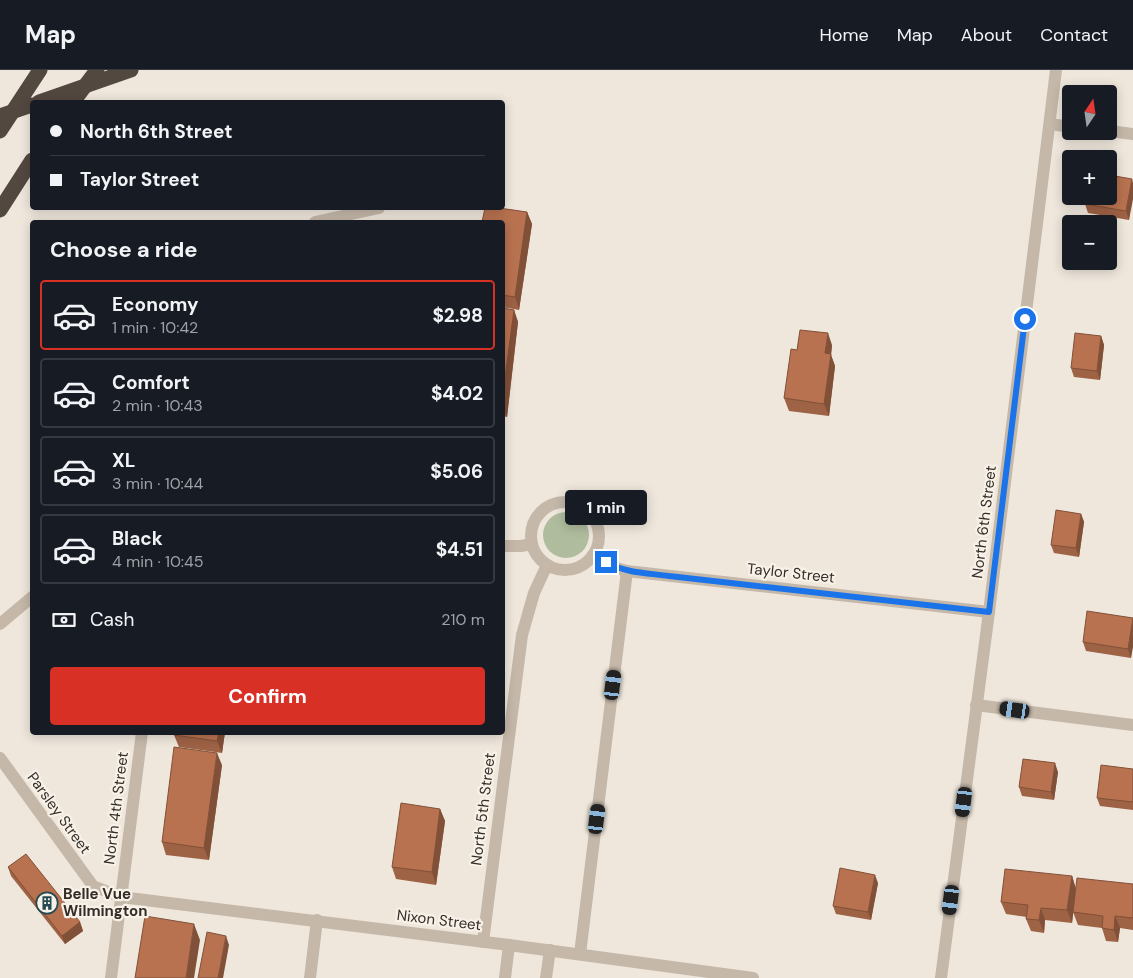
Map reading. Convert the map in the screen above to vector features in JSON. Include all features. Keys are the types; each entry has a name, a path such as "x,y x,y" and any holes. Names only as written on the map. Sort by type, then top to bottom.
{"highway":[{"path":"0,131 40,70"},
{"path":"74,100 97,70"},
{"path":"45,100 131,70"},
{"path":"0,116 30,106"},
{"path":"0,210 30,163"}],"street":[{"name":"North 6th Street","path":"941,978 989,612 1056,70"},
{"path":"1050,124 1062,126"},
{"path":"1118,132 1133,134"},
{"path":"324,220 370,210"},
{"path":"571,502 579,504 586,509 597,522 599,539 593,555 587,562 572,569 555,568 547,565 535,553 532,544 531,528 539,512 554,503 571,502"},
{"path":"505,546 532,544"},
{"name":"Taylor Street","path":"593,555 616,568 627,570 989,612"},
{"name":"North 5th Street","path":"483,942 522,635 534,593 547,565"},
{"path":"580,954 627,570"},
{"path":"0,624 30,600"},
{"path":"976,705 1133,725"},
{"name":"North 4th Street","path":"111,978 142,735"},
{"name":"Parsley Street","path":"0,758 93,886 121,896"},
{"name":"Nixon Street","path":"121,896 550,950 753,978"},
{"path":"310,978 317,920"},
{"path":"505,978 509,945"},
{"path":"546,978 550,950"}],"green space":[{"path":"566,512 579,516 585,522 589,535 585,548 579,554 566,558 553,554 547,548 543,535 547,522 553,516"}],"building":[{"path":"1117,176 1132,179 1126,211 1091,205 1117,205"},
{"path":"505,209 527,212 515,297 505,295 505,220 482,220 485,210"},
{"path":"505,308 514,310 505,378"},
{"path":"800,330 828,333 825,353 831,354 824,404 784,398 791,349 797,350"},
{"path":"1075,333 1101,336 1097,371 1071,368"},
{"path":"1056,510 1081,514 1076,548 1051,545"},
{"path":"1087,611 1133,618 1128,649 1083,642"},
{"path":"174,735 218,735 217,741"},
{"path":"174,747 217,753 204,848 162,842"},
{"path":"1023,759 1055,763 1051,792 1019,787"},
{"path":"1101,765 1133,769 1133,802 1097,798"},
{"path":"401,803 440,809 432,872 392,867"},
{"name":"Belle Vue Wilmington","path":"26,854 80,922 62,936 8,867"},
{"path":"840,868 875,875 868,912 833,906"},
{"path":"1005,869 1072,876 1067,910 1041,908 1039,920 1026,919 1028,905 1001,902"},
{"path":"1077,878 1133,884 1133,918 1115,916 1114,930 1102,928 1103,916 1073,912"},
{"path":"145,916 194,924 186,978 135,978"},
{"path":"207,932 226,936 218,978 198,978"}],"place":[{"name":"Belle Vue Wilmington","path":"47,903"}],"route":[{"path":"606,562 616,568 669,576 989,612 1025,319"}]}
